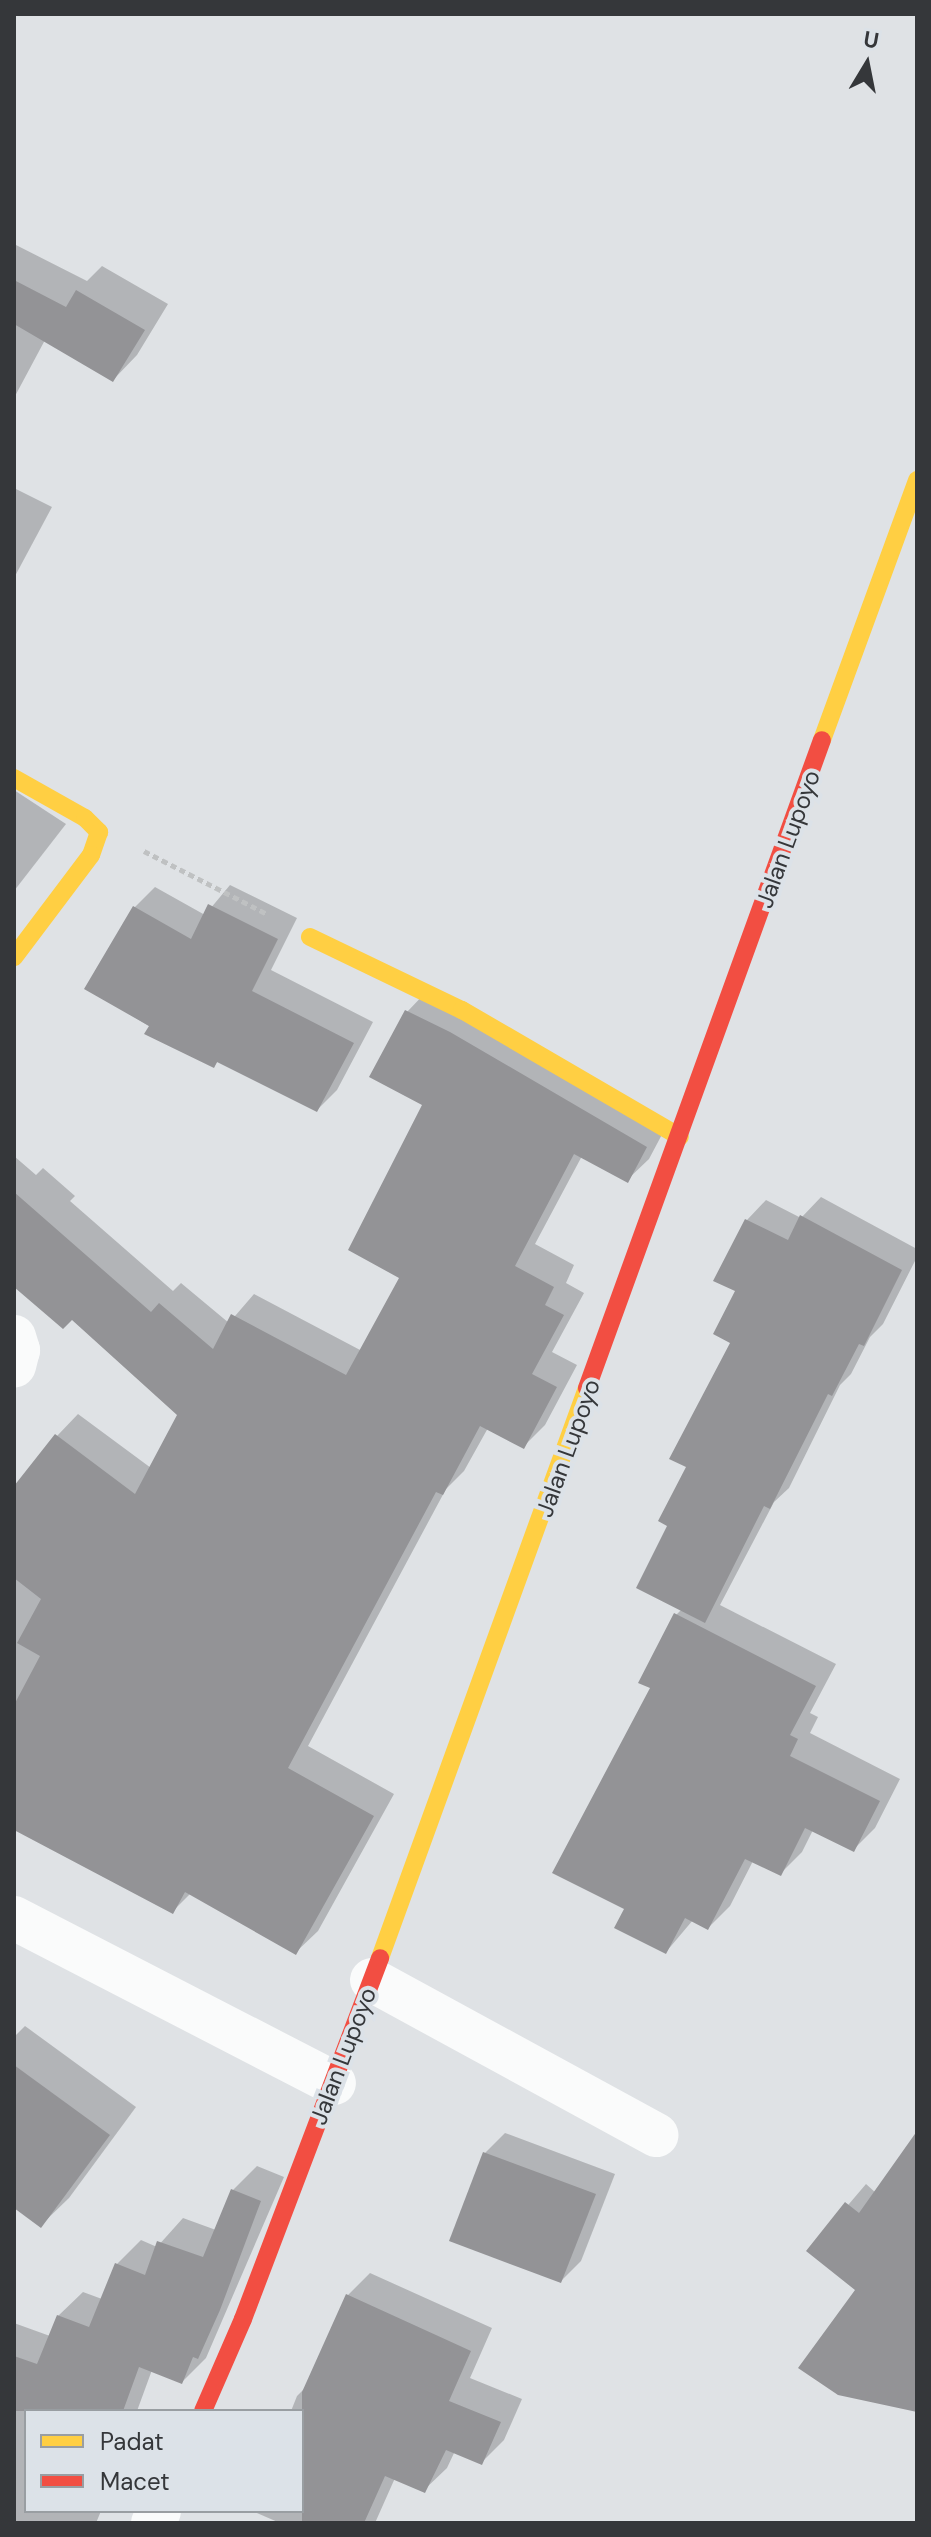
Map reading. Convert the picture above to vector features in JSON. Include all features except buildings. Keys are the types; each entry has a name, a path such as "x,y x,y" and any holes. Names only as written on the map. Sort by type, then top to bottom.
{"street":[{"name":"Jalan Lupoyo","path":"204,2409 243,2319 334,2083 917,480"},
{"path":"14,778 85,818 99,832 91,855 14,957"},
{"path":"310,937 462,1010 680,1137"},
{"path":"14,1337 18,1350 14,1366"},
{"path":"14,1918 334,2083"},
{"path":"372,1980 656,2135"}],"path":[{"path":"99,832 161,859 310,937"}],"traffic: slow":[{"path":"822,740 917,480"},
{"path":"14,778 85,818 99,832 91,855 14,957"},
{"path":"310,937 462,1010 680,1137"},
{"path":"380,1958 587,1388"}],"traffic: jam":[{"path":"587,1388 822,740"},
{"path":"204,2409 243,2319 380,1958"}]}
